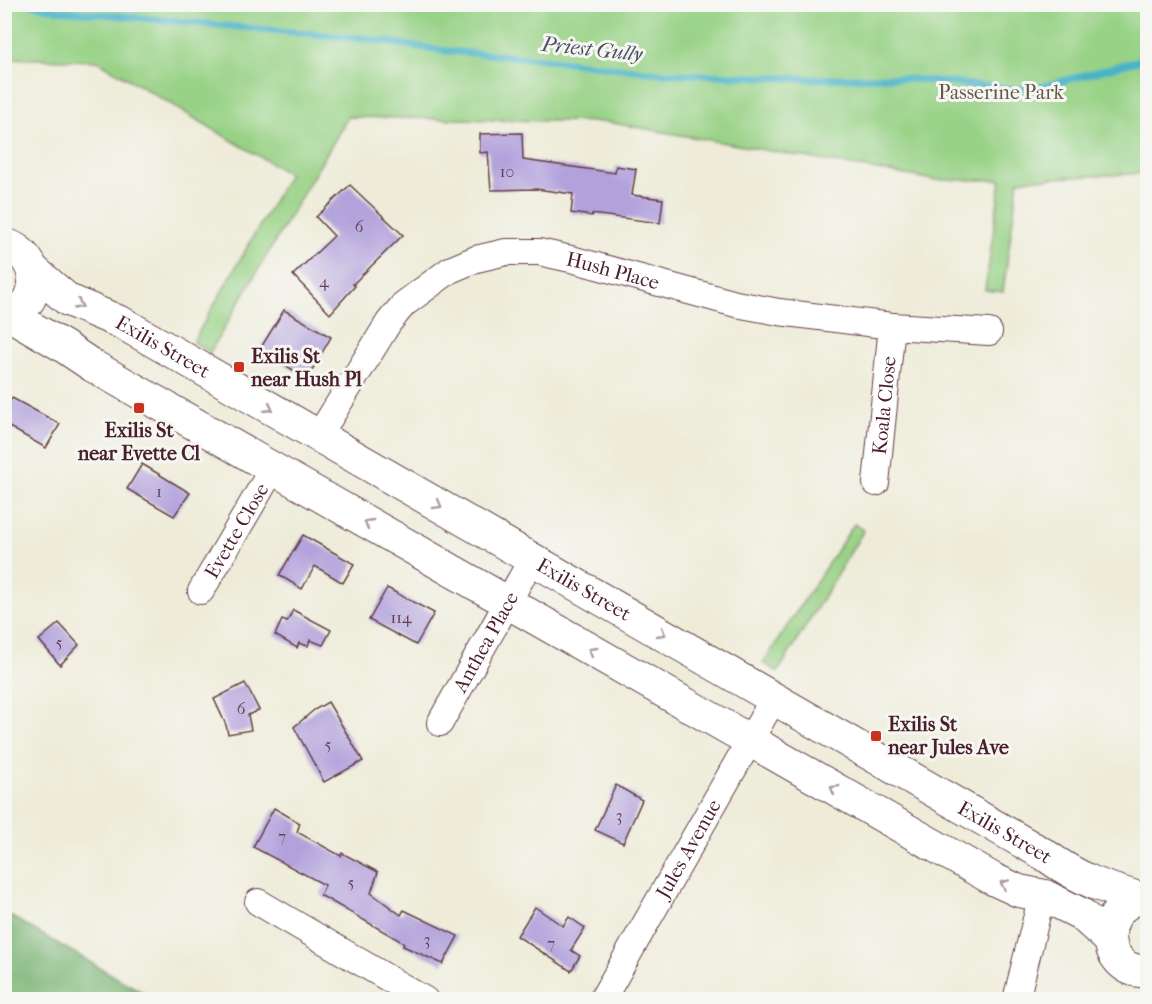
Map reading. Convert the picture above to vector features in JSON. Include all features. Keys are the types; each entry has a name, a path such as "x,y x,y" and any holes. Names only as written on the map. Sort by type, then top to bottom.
{"street":[{"name":"Exilis Street","path":"4,244 22,252 33,270 68,300 122,323 1045,855 1071,873 1098,886 1143,898"},
{"name":"Hush Place","path":"318,437 389,322 404,304 450,270 476,259 506,252 539,252 575,260 736,304 892,326 989,332"},
{"name":"Exilis Street","path":"7,315 20,310 28,302 35,281 33,270"},
{"name":"Exilis Street","path":"7,315 993,879 1019,891 1042,895 1080,914 1110,940"},
{"name":"Koala Close","path":"876,483 892,326"},
{"name":"Evette Close","path":"201,591 273,468"},
{"name":"Anthea Place","path":"440,723 532,559"},
{"name":"Jules Avenue","path":"602,999 774,698"},
{"path":"1016,999 1042,895"},
{"name":"Exilis Street","path":"1143,898 1128,902 1120,909 1110,929 1110,940 1113,952 1121,962 1131,969 1148,971"},
{"path":"258,902 425,999"}],"green space":[{"name":"Passerine Park","path":"5,4 1147,5 1147,173 1018,180 1003,292 985,290 1001,180 934,180 607,122 348,117 210,352 193,342 289,174 98,61 5,58"},
{"path":"854,524 864,530 778,672 763,663"},
{"path":"5,913 154,999 5,999"}],"building":[{"path":"522,133 523,160 615,173 616,166 636,169 632,195 663,199 660,223 571,213 573,194 536,189 491,190 488,152 480,153 480,134"},
{"path":"350,185 403,235 353,284 355,286 330,314 293,275 334,236 316,217"},
{"path":"284,310 331,337 307,379 260,349"},
{"path":"12,398 60,424 46,448 4,424 4,410"},
{"path":"142,464 190,493 174,516 127,489"},
{"path":"303,535 354,564 343,583 315,566 302,589 279,575"},
{"path":"387,588 434,613 416,645 369,620"},
{"path":"293,610 331,630 323,645 310,640 308,646 299,643 297,648 275,635 282,620 287,622"},
{"path":"59,623 79,645 60,665 39,640"},
{"path":"245,683 259,710 248,715 251,730 228,734 214,699"},
{"path":"328,702 363,761 324,782 294,727 314,710"},
{"path":"616,785 642,800 623,843 595,830"},
{"path":"274,808 300,823 297,832 341,856 342,853 378,872 371,893 401,915 404,910 458,936 443,964 403,946 404,943 320,895 325,885 253,847"},
{"path":"535,907 563,926 569,917 585,928 571,950 580,956 571,971 517,936"}],"waterway":[{"name":"Priest Gully","path":"31,4 57,10 367,39 446,51 544,59 660,73 813,79 889,77 1033,89 1148,58"}],"place":[{"name":"Exilis St near Hush Pl","path":"239,367"},
{"name":"Exilis St near Evette Cl","path":"139,408"},
{"name":"Exilis St near Jules Ave","path":"876,736"}]}
